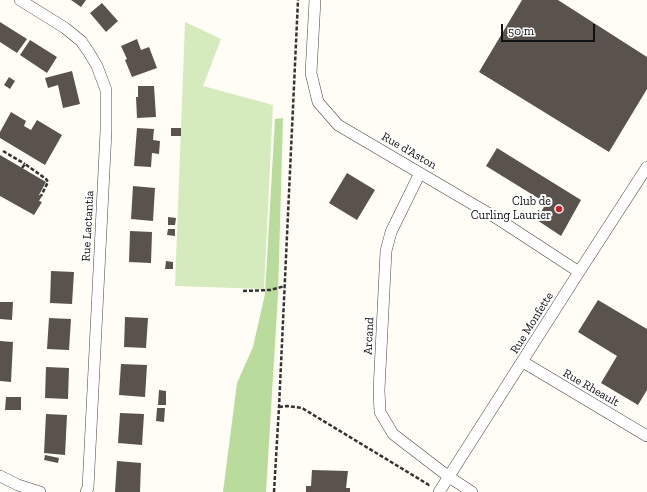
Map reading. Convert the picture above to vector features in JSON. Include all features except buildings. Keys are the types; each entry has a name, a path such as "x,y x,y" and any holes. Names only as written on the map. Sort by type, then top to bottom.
{"street":[{"name":"Rue Lactantia","path":"20,0 65,28 81,41 97,66 106,90 107,113 88,488 86,492"},
{"name":"Rue d'Aston","path":"315,0 310,73 318,102 338,124 498,219 579,272"},
{"name":"Rue Monfette","path":"439,492 647,167"},
{"name":"Arcand","path":"420,172 391,232 386,251 379,390 380,412 393,434 448,478 472,492"},
{"name":"Rue Rheault","path":"522,362 647,436"},
{"path":"0,476 18,485 40,492"}],"path":[{"path":"274,492 298,0"},
{"path":"3,152 25,164 46,179 48,182 41,196"},
{"path":"22,168 25,164"},
{"path":"243,291 270,290 285,286"},
{"path":"279,407 287,406 302,408 429,485 448,478"}],"green space":[{"path":"185,22 221,39 203,86 273,105 264,289 175,286"},
{"path":"283,118 278,295 266,492 223,492 237,383 253,347 265,294 275,119"}],"place":[{"name":"Club de Curling Laurier","path":"559,209"}]}
